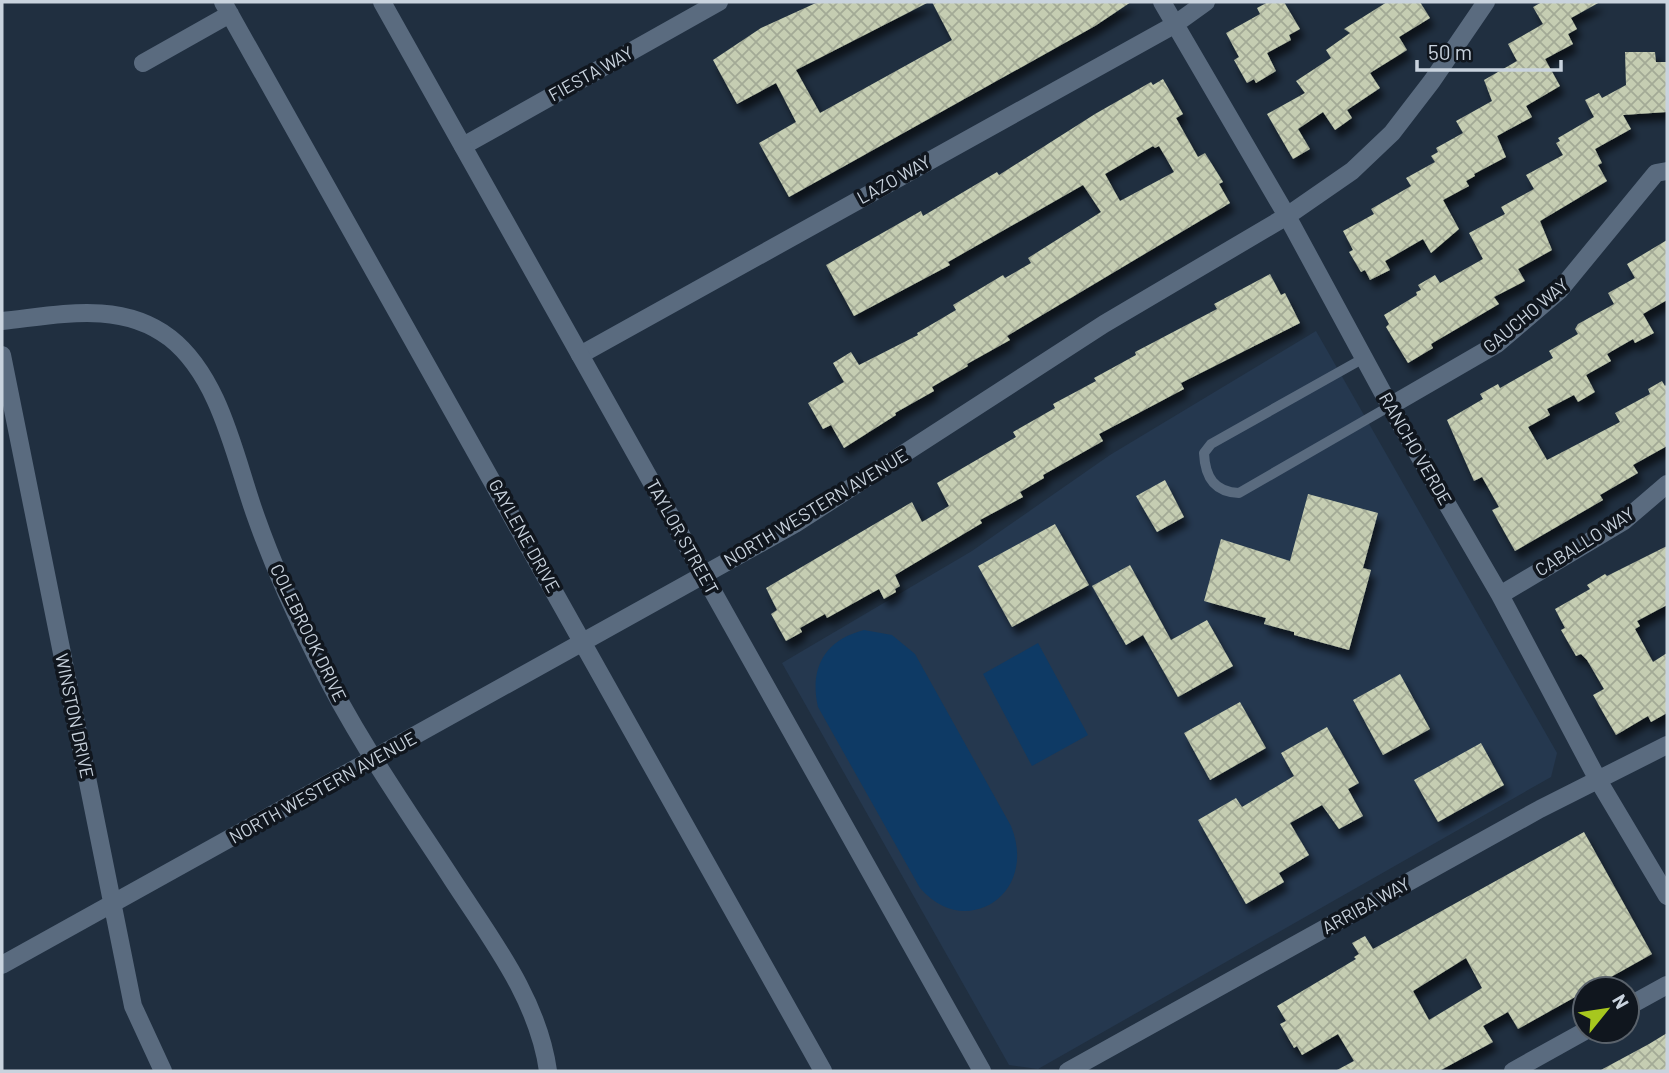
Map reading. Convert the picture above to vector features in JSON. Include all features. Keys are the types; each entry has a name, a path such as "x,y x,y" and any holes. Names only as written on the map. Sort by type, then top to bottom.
{"street":[{"name":"TAYLOR STREET","path":"382,2 982,1071"},
{"name":"FIESTA WAY","path":"463,146 719,2"},
{"name":"RANCHO VERDE","path":"1162,2 1287,216 1390,406 1500,595 1598,780 1667,896"},
{"name":"LAZO WAY","path":"580,355 1174,25 1206,2"},
{"name":"NORTH WESTERN AVENUE","path":"2,965 113,906 795,524 911,452 1104,324 1287,216 1352,171 1392,133 1432,81 1486,2"},
{"path":"143,63 226,8"},
{"name":"GAYLENE DRIVE","path":"226,8 823,1071"},
{"name":"GAUCHO WAY","path":"1390,406 1497,344 1559,292 1656,173 1667,170"},
{"name":"COLEBROOK DRIVE","path":"2,321 83,313 127,315 170,338 190,358 217,406 236,450 255,516 292,606 318,660 373,759 499,951 527,1000 543,1039 548,1071"},
{"name":"WINSTON DRIVE","path":"2,355 133,1006 163,1071"},
{"name":"CABALLO WAY","path":"1500,595 1623,522 1667,484"},
{"name":"ARRIBA WAY","path":"1068,1071 1540,809 1667,745"},
{"path":"1641,999 1667,985"},
{"path":"1513,1071 1571,1039"}],"lane":[{"path":"1364,358 1211,444 1204,453 1209,480 1224,492 1239,493 1390,406"}],"shaded area":[{"path":"1316,331 1557,753 1551,777 1038,1069 1009,1065 782,663 972,551 1110,455"},
{"path":"864,630 892,635 915,654 1011,826 1017,851 1015,872 1006,890 993,903 976,910 957,910 938,903 920,888 818,707 816,680 823,658 839,641"},
{"path":"1038,643 1088,735 1032,766 983,674"}],"building":[{"path":"818,2 929,2 796,70 820,113 952,40 932,2 1131,2 1095,26 789,197 759,143 796,122 776,83 737,104 713,60 761,28"},
{"path":"1268,2 1284,2 1300,29 1289,35 1291,40 1267,53 1276,71 1256,83 1254,79 1247,83 1234,60 1239,57 1226,33 1260,14 1257,8"},
{"path":"1387,2 1420,2 1430,18 1399,37 1407,50 1370,73 1380,88 1347,110 1352,118 1335,130 1323,112 1298,129 1310,149 1293,159 1267,114 1305,93 1296,81 1331,58 1326,50 1350,33 1344,29"},
{"path":"1542,2 1600,2 1571,18 1577,29 1568,34 1573,44 1545,59 1560,86 1526,106 1532,117 1497,136 1506,157 1474,174 1475,176 1466,181 1469,186 1443,200 1459,229 1431,253 1423,239 1385,261 1390,270 1370,280 1365,270 1361,272 1349,252 1353,250 1343,231 1374,214 1371,209 1411,186 1406,178 1435,162 1431,156 1438,152 1436,148 1463,133 1456,121 1492,101 1484,80 1517,61 1508,44 1543,24 1533,7"},
{"path":"1625,52 1655,52 1656,62 1667,62 1667,112 1623,115 1631,129 1595,149 1602,163 1598,165 1607,181 1540,221 1552,250 1518,269 1525,281 1494,297 1499,304 1431,344 1433,348 1408,363 1386,327 1389,324 1384,315 1417,295 1416,292 1421,290 1418,285 1435,275 1440,283 1483,259 1469,233 1505,214 1501,207 1534,189 1526,175 1563,155 1556,143 1560,141 1558,138 1594,117 1585,100 1599,93 1602,98 1626,85"},
{"path":"1163,79 1183,114 1176,118 1198,157 1205,153 1223,182 1219,184 1230,203 1007,336 1010,340 967,364 968,366 932,387 934,391 895,413 896,415 844,448 831,425 823,429 808,403 844,382 833,363 851,352 859,365 918,335 917,333 956,310 953,305 1003,275 1005,278 1031,263 1028,258 1101,212 1083,185 948,262 950,265 854,316 826,265 921,211 923,216 997,172 999,175 1095,114 1151,82 1153,85","holes":["1153,146 1159,146 1174,172 1120,201 1105,174"]},
{"path":"1667,240 1667,300 1643,314 1654,333 1635,343 1633,339 1607,354 1611,361 1586,375 1595,392 1578,402 1574,395 1547,409 1550,415 1528,427 1547,460 1620,422 1615,413 1650,394 1648,389 1662,381 1665,386 1667,384 1667,446 1633,465 1638,473 1600,495 1603,500 1515,551 1492,510 1499,507 1482,477 1474,481 1447,420 1483,399 1480,394 1498,384 1500,388 1553,358 1549,351 1578,334 1575,329 1578,324 1614,304 1608,293 1635,278 1627,264"},
{"path":"1270,274 1281,295 1285,293 1300,323 1181,383 1184,389 1099,434 1103,441 1043,475 1044,478 1020,492 1023,497 980,520 982,523 895,575 900,586 895,589 896,592 884,599 879,589 827,618 825,614 800,628 802,632 786,641 771,614 777,610 766,588 912,502 922,522 949,506 937,483 1016,437 1013,432 1055,408 1053,404 1096,381 1094,378 1136,355 1135,352 1217,309 1214,304"},
{"path":"1165,480 1184,517 1157,532 1136,496"},
{"path":"1308,494 1378,513 1363,568 1371,570 1349,650 1264,624 1266,618 1204,601 1221,539 1290,561"},
{"path":"1055,524 1089,585 1012,627 978,566"},
{"path":"1667,546 1667,605 1637,621 1640,626 1635,629 1653,662 1667,653 1667,713 1651,722 1648,716 1616,735 1593,695 1604,689 1587,660 1581,654 1576,656 1561,630 1565,628 1555,609 1590,589 1587,585 1605,574 1607,576"},
{"path":"1130,565 1171,640 1207,620 1233,666 1178,697 1143,635 1126,645 1092,586"},
{"path":"1400,674 1430,729 1383,755 1353,700"},
{"path":"1240,702 1266,748 1210,780 1184,733"},
{"path":"1327,727 1359,783 1348,789 1363,816 1339,829 1322,805 1290,823 1309,855 1279,873 1284,882 1246,904 1198,820 1236,798 1242,807 1294,776 1281,753"},
{"path":"1481,743 1504,785 1438,822 1414,780"},
{"path":"1584,832 1652,954 1614,975 1571,975 1571,999 1518,1029 1508,1012 1483,1026 1493,1042 1439,1071 1335,1071 1354,1061 1338,1034 1302,1055 1297,1046 1294,1048 1280,1024 1286,1021 1277,1006 1356,959 1354,957 1359,954 1352,943 1365,936 1373,949","holes":["1466,958 1482,988 1429,1020 1413,991"]},
{"path":"1667,1033 1667,1071 1599,1071 1649,1044"}]}
